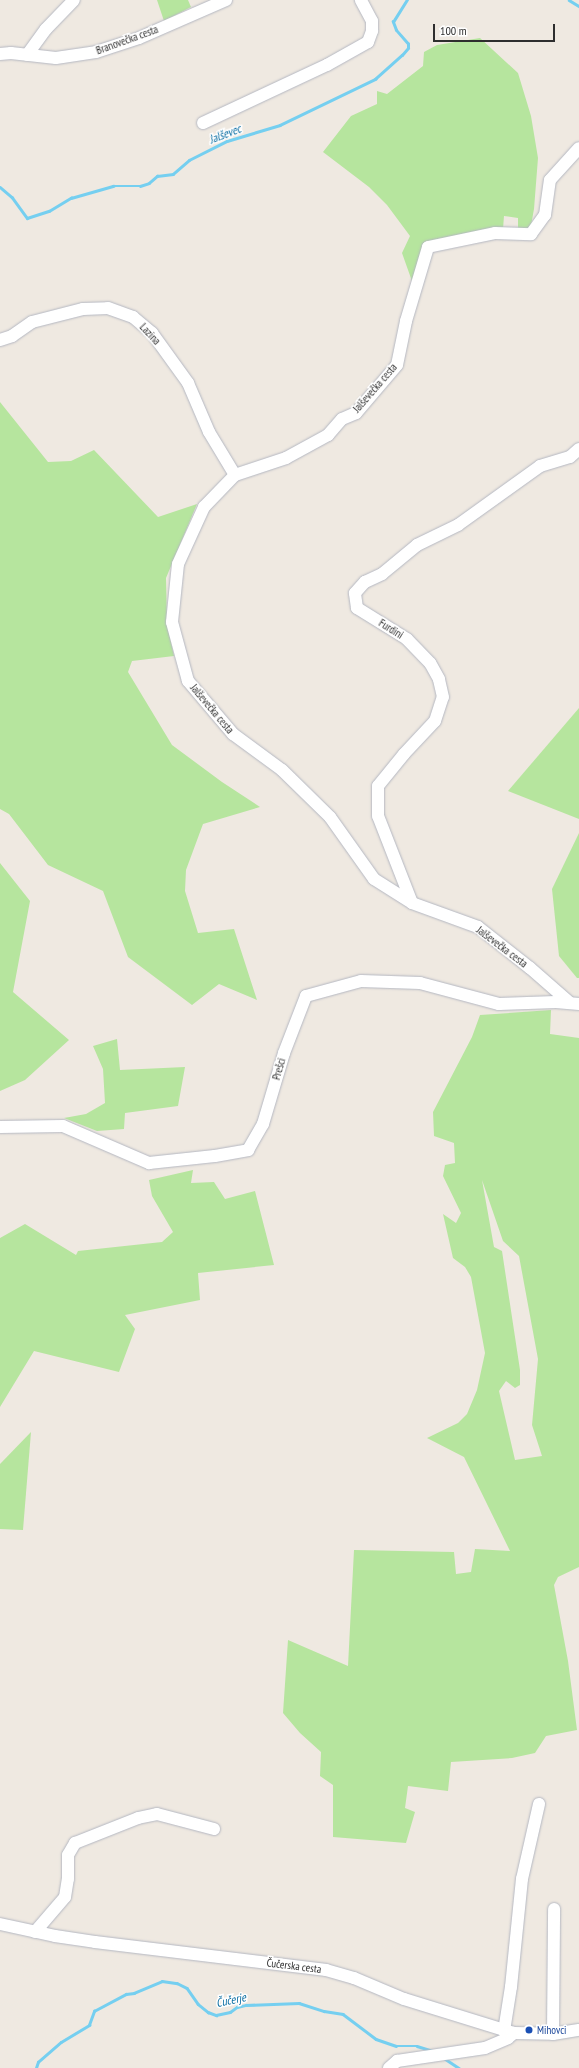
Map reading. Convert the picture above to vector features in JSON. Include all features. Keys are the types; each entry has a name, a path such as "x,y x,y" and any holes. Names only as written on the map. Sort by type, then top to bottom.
{"street":[{"path":"28,55 46,29 74,0"},
{"name":"Branovečka cesta","path":"0,54 11,53 56,58 96,52 139,38 226,0"},
{"path":"203,123 327,66 368,42 372,31 372,21 361,0"},
{"name":"Jalševečka cesta","path":"574,1003 478,927 412,903 374,879 330,817 282,770 233,734 188,681 172,622 178,564 204,507 235,475 286,458 328,435 342,420 356,413 397,365 406,321 428,247 495,233 531,234 545,215 550,180 579,148"},
{"name":"Lazina","path":"0,340 12,336 32,322 83,309 108,308 133,317 152,333 188,383 209,432 235,475"},
{"name":"Furdini","path":"412,903 378,816 378,786 404,754 435,721 443,696 439,679 430,663 407,639 357,608 355,593 366,582 382,574 417,545 458,525 540,466 570,457 579,449"},
{"name":"Prešci","path":"0,1127 63,1126 149,1163 215,1156 248,1150 263,1124 284,1053 306,996 361,981 420,983 499,1004 574,1003"},
{"path":"493,2045 504,2031 511,1987 522,1879 539,1804"},
{"path":"35,1932 42,1921 64,1897 68,1879 68,1855 75,1844 138,1818 157,1814 214,1829"},
{"path":"553,2034 554,1910"},
{"name":"Čučerska cesta","path":"0,1924 35,1932 96,1942 326,1970 354,1978 404,1999 504,2031 553,2034 579,2030"},
{"path":"389,2068 397,2061 457,2053 493,2045 508,2038 504,2031"}],"green space":[{"path":"157,0 188,0 191,7 164,21"},
{"path":"480,38 518,73 531,116 538,158 534,209 530,231 518,230 518,218 504,216 503,229 425,246 413,284 402,253 410,236 387,205 369,187 323,152 351,116 377,104 377,91 387,94 423,66 424,52 437,45"},
{"path":"0,402 48,462 71,461 94,450 158,517 197,504 166,578 167,624 174,656 132,661 128,672 172,745 222,782 260,807 203,824 186,870 185,891 198,933 234,929 257,1000 219,984 192,1005 128,957 103,891 48,865 9,814 0,809"},
{"path":"579,708 579,819 508,791"},
{"path":"579,833 579,978 577,978 559,956 552,889"},
{"path":"0,863 30,901 13,992 69,1040 25,1080 0,1091"},
{"path":"551,1010 550,1034 579,1038 579,1567 558,1577 554,1585 568,1661 577,1730 546,1736 535,1753 512,1758 451,1762 448,1791 408,1786 405,1808 415,1812 406,1843 333,1837 333,1785 320,1776 321,1752 300,1733 283,1713 288,1640 348,1666 354,1550 454,1552 456,1574 471,1572 475,1549 510,1551 464,1457 427,1438 458,1423 467,1414 477,1390 485,1353 471,1277 465,1267 453,1258 443,1214 456,1223 461,1213 443,1176 445,1165 455,1163 454,1143 434,1136 433,1112 472,1037 480,1015","holes":["482,1180 503,1241 519,1256 538,1359 532,1425 542,1456 515,1460 499,1391 506,1381 515,1388 520,1385 520,1370 502,1251 494,1247"]},
{"path":"117,1039 120,1070 185,1067 178,1106 125,1113 124,1129 97,1131 64,1118 86,1114 105,1103 103,1069 93,1046"},
{"path":"193,1170 191,1183 214,1182 225,1199 255,1191 274,1265 198,1273 200,1300 125,1315 135,1329 119,1372 34,1351 0,1407 0,1238 25,1224 76,1255 78,1251 162,1242 173,1232 152,1196 149,1180"},
{"path":"31,1432 23,1530 0,1529 0,1464"}],"waterway":[{"name":"Jalševec","path":"0,187 12,197 27,218 49,211 71,198 113,186 140,186 149,183 157,176 173,174 189,160 227,141 280,125 375,79 402,55 408,48 408,44 396,30 393,22 407,0"},
{"name":"Jalševec","path":"569,0 579,6"},
{"name":"Čučerje","path":"36,2068 38,2062 61,2042 89,2025 94,2011 126,1994 134,1993 162,1981 177,1983 187,1988 198,2004 208,2012 216,2015 230,2012 237,2007 246,2005 299,2003 324,2011 343,2014 376,2039 396,2046 417,2046 433,2051"},
{"name":"Čučerje","path":"444,2058 459,2068"}],"place":[{"name":"Mihovci","path":"529,2030"}]}
